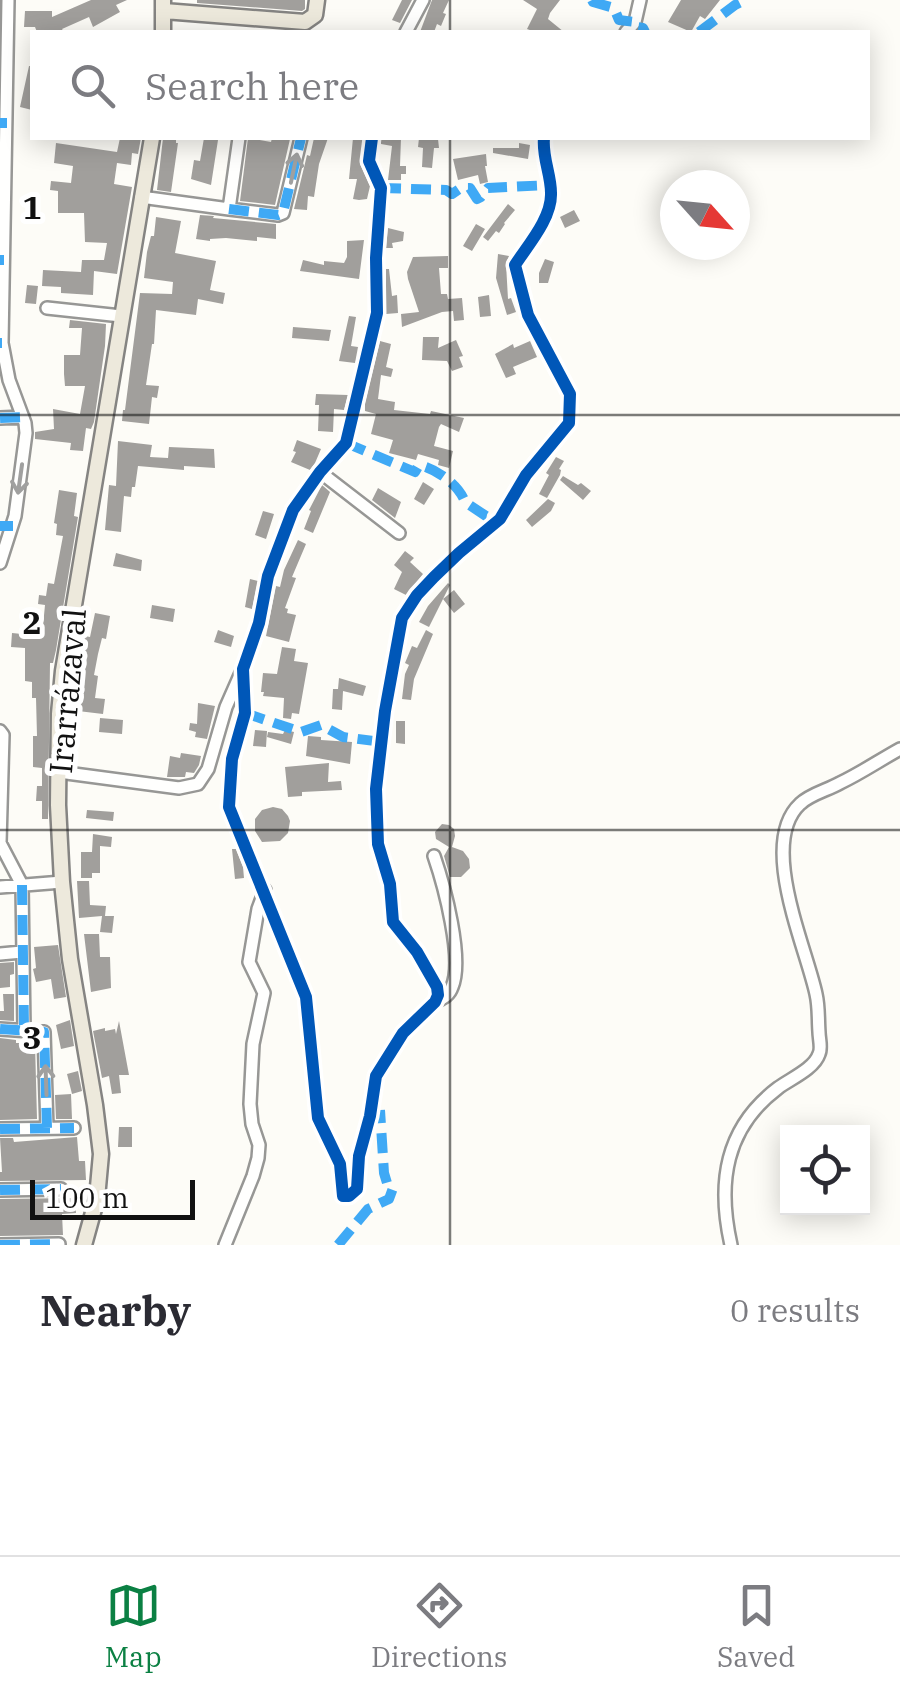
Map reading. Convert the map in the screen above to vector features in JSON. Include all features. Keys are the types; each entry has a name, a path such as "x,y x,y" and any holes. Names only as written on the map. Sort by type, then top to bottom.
{"main road":[{"path":"163,5 254,26 308,21 315,15 317,0"},
{"name":"Irarrázaval","path":"84,1245 98,1198 101,1154 62,882 59,714 152,140"}],"street":[{"path":"0,563 26,441 23,417 1,344 8,0"},
{"path":"407,30 423,0"},
{"path":"628,30 640,0"},
{"path":"229,209 238,140"},
{"path":"142,197 278,215 283,213 301,140"},
{"path":"58,772 179,788 198,784 206,775 226,706 260,623 268,576 287,526 320,472 346,443 378,313 376,258 382,188 369,162 372,140"},
{"path":"436,1002 437,986 393,922 390,884 378,844 376,788 385,711 402,618 416,596 500,519 526,475 569,423 570,394 528,315 515,265 546,216 552,196 544,140"},
{"path":"47,308 121,316"},
{"path":"0,418 23,417"},
{"path":"320,472 399,534"},
{"path":"243,669 245,713 232,759 229,807 306,997 318,1118 340,1164 343,1196 357,1189 358,1156 376,1076 404,1033 452,988 454,948 447,891 434,856"},
{"path":"0,731 0,843 22,885 24,1029"},
{"path":"731,1245 724,1206 734,1141 758,1107 820,1054 816,995 787,887 784,833 802,802 900,749"},
{"path":"0,887 62,882"},
{"path":"225,1245 258,1158 250,1104 253,1044 264,993 249,962 265,890"},
{"path":"0,954 22,952"},
{"path":"0,1028 44,1032 47,1128"},
{"path":"0,1129 74,1128"},
{"path":"0,1190 61,1189"},
{"path":"0,1244 58,1244"}],"building":[{"path":"91,0 127,0 116,5 120,12 93,27 89,17 63,30 24,27 25,11 52,11 52,17"},
{"path":"305,0 305,9 197,3"},
{"path":"402,0 412,0 400,23 392,20"},
{"path":"432,0 449,0 441,26 421,30"},
{"path":"523,0 560,0 548,19 562,30 527,29 537,9"},
{"path":"681,0 720,0 705,19 700,16 692,30 668,22"},
{"path":"29,66 30,66 30,110 20,107"},
{"path":"120,140 141,140 138,154 132,153 131,165 117,163 114,184 132,187 117,274 94,271 93,295 61,293 61,287 42,286 43,270 81,272 82,260 104,260 107,243 85,242 84,213 58,213 58,191 50,190 51,181 71,183 73,166 54,163 56,143 117,152"},
{"path":"163,140 176,140 171,192 157,190"},
{"path":"204,140 218,140 211,185 191,179 194,160 200,161"},
{"path":"248,140 290,140 275,205 240,201"},
{"path":"314,140 327,140 314,197 308,196 307,210 294,209 307,155 310,156"},
{"path":"353,140 363,140 360,164 370,186 367,199 353,199 357,179 349,179"},
{"path":"381,140 401,140 400,166 406,166 401,180 388,180 392,146 381,144"},
{"path":"419,140 438,140 432,168 422,167 423,148 418,147"},
{"path":"519,143 530,145 528,159 493,153 493,148 519,148"},
{"path":"486,154 488,182 480,184 478,175 458,180 453,159"},
{"path":"508,204 515,210 499,233 496,231 488,241 483,237"},
{"path":"574,210 580,221 565,228 560,217"},
{"path":"200,215 276,224 276,239 196,239"},
{"path":"156,217 181,221 175,253 216,261 210,290 225,293 223,304 198,299 196,315 156,310 146,385 159,386 157,398 152,397 149,424 122,421 140,293 172,294 173,282 144,278"},
{"path":"476,224 485,229 472,251 463,246"},
{"path":"388,228 404,232 403,241 392,243 393,248 386,248"},
{"path":"364,240 359,279 300,271 303,260 324,265 324,261 344,263 347,241"},
{"path":"498,254 509,256 508,299 511,298 516,312 507,315 496,278"},
{"path":"448,256 448,268 439,268 441,294 447,294 448,299 462,298 464,320 454,321 453,311 442,312 402,327 401,314 419,312 407,272 413,257"},
{"path":"545,259 554,262 548,283 539,283 539,273"},
{"path":"386,269 392,296 397,295 398,313 386,314"},
{"path":"27,285 38,286 36,304 25,303"},
{"path":"489,295 491,316 480,317 478,297"},
{"path":"349,316 356,317 351,346 358,347 355,363 339,361"},
{"path":"70,320 106,324 94,422 91,429 86,428 83,451 70,450 71,443 35,439 35,432 54,429 53,409 80,414 85,386 65,386 64,355 80,355 82,328 69,328"},
{"path":"293,327 331,330 329,341 292,338"},
{"path":"423,337 439,337 438,348 456,340 463,367 452,371 447,361 422,360"},
{"path":"380,341 391,344 386,367 393,369 391,377 381,375 378,399 395,402 394,410 430,414 431,411 464,418 459,432 441,424 439,427 434,446 453,451 449,468 438,465 439,460 418,454 416,460 389,453 393,440 371,434 376,414 365,411 365,403"},
{"path":"530,341 537,357 513,367 516,374 506,378 495,354 513,344 514,348"},
{"path":"316,394 348,395 344,410 334,409 333,432 318,431"},
{"path":"297,440 321,449 310,470 291,462"},
{"path":"118,441 152,445 150,457 168,458 169,447 214,449 215,468 138,466 131,497 124,496 121,532 105,530 109,485 116,486"},
{"path":"556,457 564,461 547,498 539,494"},
{"path":"563,476 591,491 583,500 560,480"},
{"path":"423,482 434,489 424,505 414,499"},
{"path":"322,485 330,492 313,533 304,529"},
{"path":"378,488 401,502 395,518 372,500"},
{"path":"59,490 77,493 74,516 78,517 56,650 50,663 48,819 42,819 42,801 36,801 37,786 42,786 42,768 33,767 36,698 32,698 32,682 25,681 25,648 11,647 12,633 42,636 45,605 38,604 39,595 46,596 48,583 54,584 63,536 56,535 54,523"},
{"path":"548,499 555,503 551,511 532,527 526,520"},
{"path":"263,511 274,514 266,539 255,535"},
{"path":"298,540 306,544 292,577 296,578 285,608 287,613 296,615 289,642 266,636 276,586 280,587"},
{"path":"405,551 423,574 406,595 394,589 402,572 394,565"},
{"path":"116,553 142,560 141,571 113,566"},
{"path":"250,579 258,581 252,609 245,607"},
{"path":"448,583 429,627 419,622 428,606"},
{"path":"454,590 465,604 454,613 443,599"},
{"path":"152,605 175,609 173,622 150,618"},
{"path":"95,613 110,616 94,675 98,676 95,698 105,699 103,714 78,711 79,668 85,636 90,637"},
{"path":"218,630 234,636 231,647 214,642"},
{"path":"426,630 433,634 414,679 411,700 402,699 409,665 405,663 412,646 417,648"},
{"path":"282,647 296,649 294,661 308,663 299,714 292,713 291,719 283,718 284,698 263,696 261,692 263,673 277,674"},
{"path":"339,678 366,686 363,696 343,691 342,710 332,709 333,689 338,689"},
{"path":"198,703 215,706 207,739 195,737 196,732 189,730 190,723 197,724"},
{"path":"100,718 123,720 122,734 99,732"},
{"path":"396,721 405,721 405,744 396,743"},
{"path":"255,730 267,731 266,747 253,746"},
{"path":"285,730 294,732 291,744 267,737 268,732 283,734"},
{"path":"308,736 352,742 350,764 306,756"},
{"path":"181,753 201,756 199,765 194,773 186,772 185,777 167,777 170,756 180,758"},
{"path":"329,763 328,782 341,781 342,790 302,792 302,796 288,797 285,767"},
{"path":"273,807 288,816 288,833 280,841 262,842 255,831 255,819 262,810"},
{"path":"87,810 114,812 113,821 86,818"},
{"path":"442,824 454,829 452,847 463,851 469,859 470,868 461,877 450,877 444,856 449,847 436,839 435,832"},
{"path":"93,834 112,837 111,847 100,846 100,873 81,878 81,852 92,852"},
{"path":"232,849 236,849 244,878 235,879"},
{"path":"77,881 89,881 90,905 106,906 105,916 114,916 112,933 100,932 102,916 79,918"},
{"path":"84,934 99,934 100,957 110,957 111,988 91,992"},
{"path":"58,945 66,997 54,999 51,979 36,982 34,947"},
{"path":"14,962 10,987 0,988 0,963"},
{"path":"3,994 14,994 14,1021 0,1020"},
{"path":"70,1020 74,1046 61,1049 56,1025"},
{"path":"119,1021 129,1075 119,1075 121,1093 112,1094 109,1076 102,1078 93,1031 115,1029 116,1034"},
{"path":"0,1038 35,1043 37,1119 0,1120"},
{"path":"78,1071 82,1091 72,1094 67,1074"},
{"path":"71,1094 72,1119 56,1119 55,1095"},
{"path":"119,1127 132,1127 132,1147 118,1147"},
{"path":"77,1137 86,1180 0,1181 0,1138 13,1138 14,1142"},
{"path":"75,1198 76,1213 62,1214 63,1235 0,1236 0,1199"}],"marked path":[{"path":"592,0 614,8 619,20 635,22 644,30"},
{"path":"702,30 745,0"},
{"path":"0,123 7,123"},
{"path":"229,209 283,213 301,140"},
{"path":"381,188 446,190 452,194 470,188 477,199 488,188 550,185"},
{"path":"0,418 23,417"},
{"path":"346,443 415,472 419,465 433,470 453,484 465,502 486,516 500,519"},
{"path":"0,526 13,526"},
{"path":"245,713 301,732 321,725 343,737 382,742"},
{"path":"22,885 24,1029"},
{"path":"0,1029 44,1032 47,1128"},
{"path":"338,1245 368,1209 389,1199 393,1188 384,1173 380,1110"},
{"path":"0,1129 74,1128"},
{"path":"0,1190 61,1189"},
{"path":"0,1245 59,1244"}],"cycle path":[{"path":"372,140 369,161 381,188 377,313 346,443 293,510 268,576 259,623 243,669 245,713 232,759 229,807 306,997 318,1118 340,1164 343,1196 357,1189 359,1156 376,1076 403,1033 438,995 417,952 393,922 390,884 378,844 376,789 402,618 434,577 500,519 526,475 569,423 570,394 528,315 515,265 548,212 551,186 544,140"}]}
